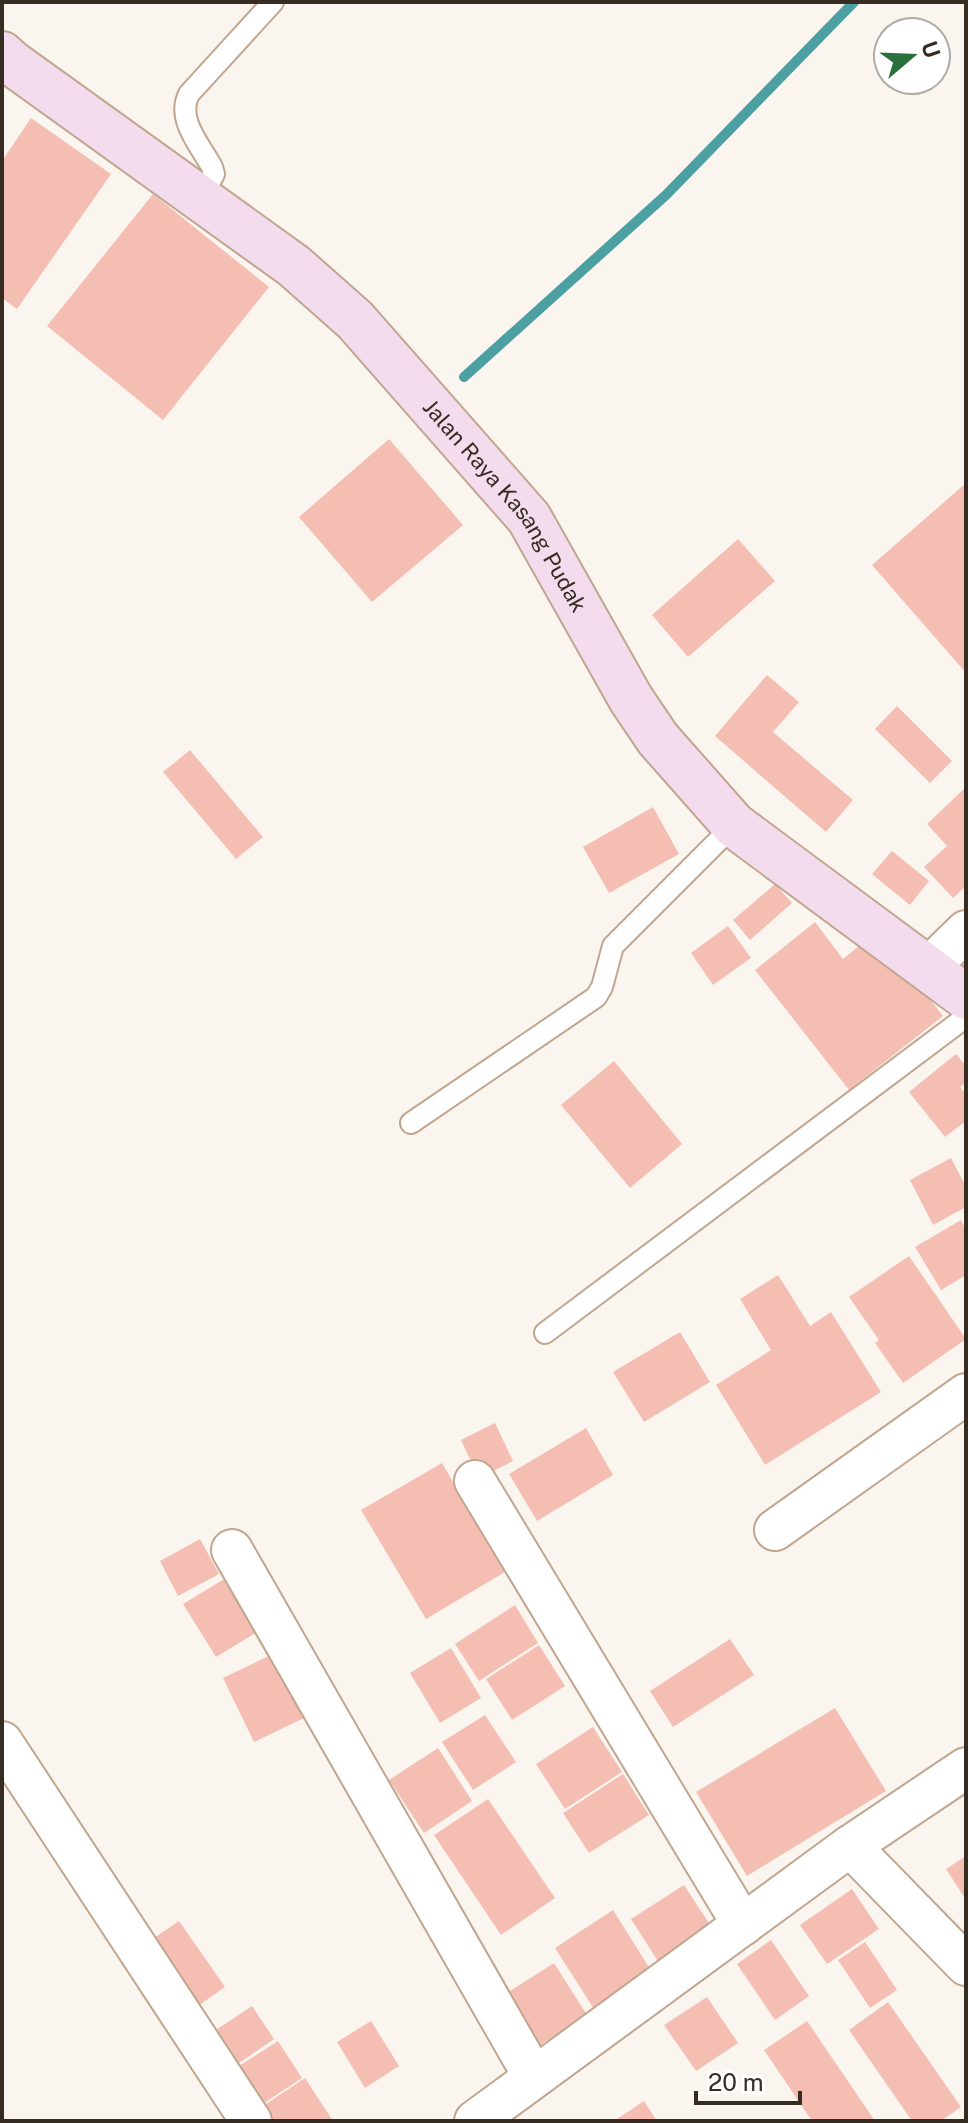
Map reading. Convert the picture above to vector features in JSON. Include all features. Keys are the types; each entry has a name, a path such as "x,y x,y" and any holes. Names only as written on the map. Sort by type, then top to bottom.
{"street":[{"name":"Jalan Raya Kasang Pudak","path":"2,54 294,266 355,320 529,518 631,699 658,739 734,825 966,997"},
{"path":"927,969 966,931"},
{"path":"775,1530 966,1394"},
{"path":"475,1481 743,1925"},
{"path":"232,1550 534,2077"},
{"path":"2,1742 251,2121"},
{"path":"475,2121 850,1846 966,1768"},
{"path":"850,1846 966,1965"}],"lane":[{"path":"201,199 214,174 186,121 183,111 185,102 273,2"},
{"path":"411,1123 596,997 602,987 613,946 734,825"},
{"path":"545,1333 966,1017"}],"building":[{"path":"31,118 111,174 17,309 2,298 2,161"},
{"path":"153,194 269,287 163,420 47,326"},
{"path":"389,439 463,525 372,602 299,517"},
{"path":"966,483 966,673 872,565"},
{"path":"738,539 775,581 688,657 652,615"},
{"path":"767,675 799,702 773,732 853,800 826,832 715,736"},
{"path":"897,706 952,761 930,783 875,729"},
{"path":"190,750 263,837 236,859 163,772"},
{"path":"966,787 966,886 953,898 924,867 947,846 927,824"},
{"path":"653,807 679,854 609,893 583,847"},
{"path":"892,851 929,881 910,905 872,874"},
{"path":"775,884 792,903 750,940 733,920"},
{"path":"815,922 843,959 877,931 943,1016 849,1090 755,970"},
{"path":"728,926 751,958 713,985 691,953"},
{"path":"956,1054 966,1066 966,1083 960,1087 966,1094 966,1121 945,1137 909,1092"},
{"path":"614,1061 682,1144 630,1188 561,1105"},
{"path":"951,1158 966,1187 966,1207 933,1225 910,1180"},
{"path":"961,1220 966,1230 966,1275 941,1290 915,1247"},
{"path":"909,1256 966,1339 903,1383 875,1343 879,1340 849,1297"},
{"path":"778,1275 810,1326 831,1312 881,1392 765,1465 716,1385 771,1350 740,1299"},
{"path":"680,1332 710,1382 644,1422 613,1372"},
{"path":"495,1423 513,1461 479,1478 461,1440"},
{"path":"586,1428 613,1475 537,1521 509,1474"},
{"path":"442,1463 505,1572 426,1619 361,1510"},
{"path":"200,1539 219,1574 178,1596 160,1561"},
{"path":"229,1576 262,1629 216,1657 183,1604"},
{"path":"515,1605 538,1643 479,1681 455,1644"},
{"path":"730,1639 754,1675 673,1727 650,1691"},
{"path":"539,1645 565,1686 512,1720 486,1679"},
{"path":"451,1648 481,1698 440,1723 410,1673"},
{"path":"275,1653 306,1717 254,1742 223,1678"},
{"path":"835,1708 886,1791 747,1876 696,1792"},
{"path":"485,1715 516,1762 473,1790 442,1742"},
{"path":"593,1727 622,1772 565,1809 536,1764"},
{"path":"438,1748 472,1801 424,1833 389,1780"},
{"path":"623,1774 649,1815 589,1853 563,1813"},
{"path":"488,1799 555,1898 501,1935 434,1835"},
{"path":"966,1856 966,1900 946,1869"},
{"path":"684,1885 714,1931 661,1966 631,1919"},
{"path":"852,1889 879,1929 827,1964 800,1925"},
{"path":"613,1910 652,1972 594,2009 555,1948"},
{"path":"179,1921 225,1987 188,2013 142,1946"},
{"path":"771,1940 809,1996 775,2020 737,1964"},
{"path":"865,1942 897,1990 870,2008 838,1960"},
{"path":"554,1963 587,2015 540,2045 507,1993"},
{"path":"707,1997 738,2043 696,2071 664,2025"},
{"path":"888,2002 961,2107 941,2121 912,2121 849,2030"},
{"path":"252,2006 274,2039 229,2070 207,2036"},
{"path":"371,2021 399,2066 365,2088 337,2042"},
{"path":"807,2021 875,2121 812,2121 764,2050"},
{"path":"278,2041 302,2078 255,2109 231,2071"},
{"path":"305,2078 333,2121 264,2121 257,2110"},
{"path":"644,2101 657,2121 614,2121"}],"waterway":[{"path":"464,377 666,195 854,2"}]}
